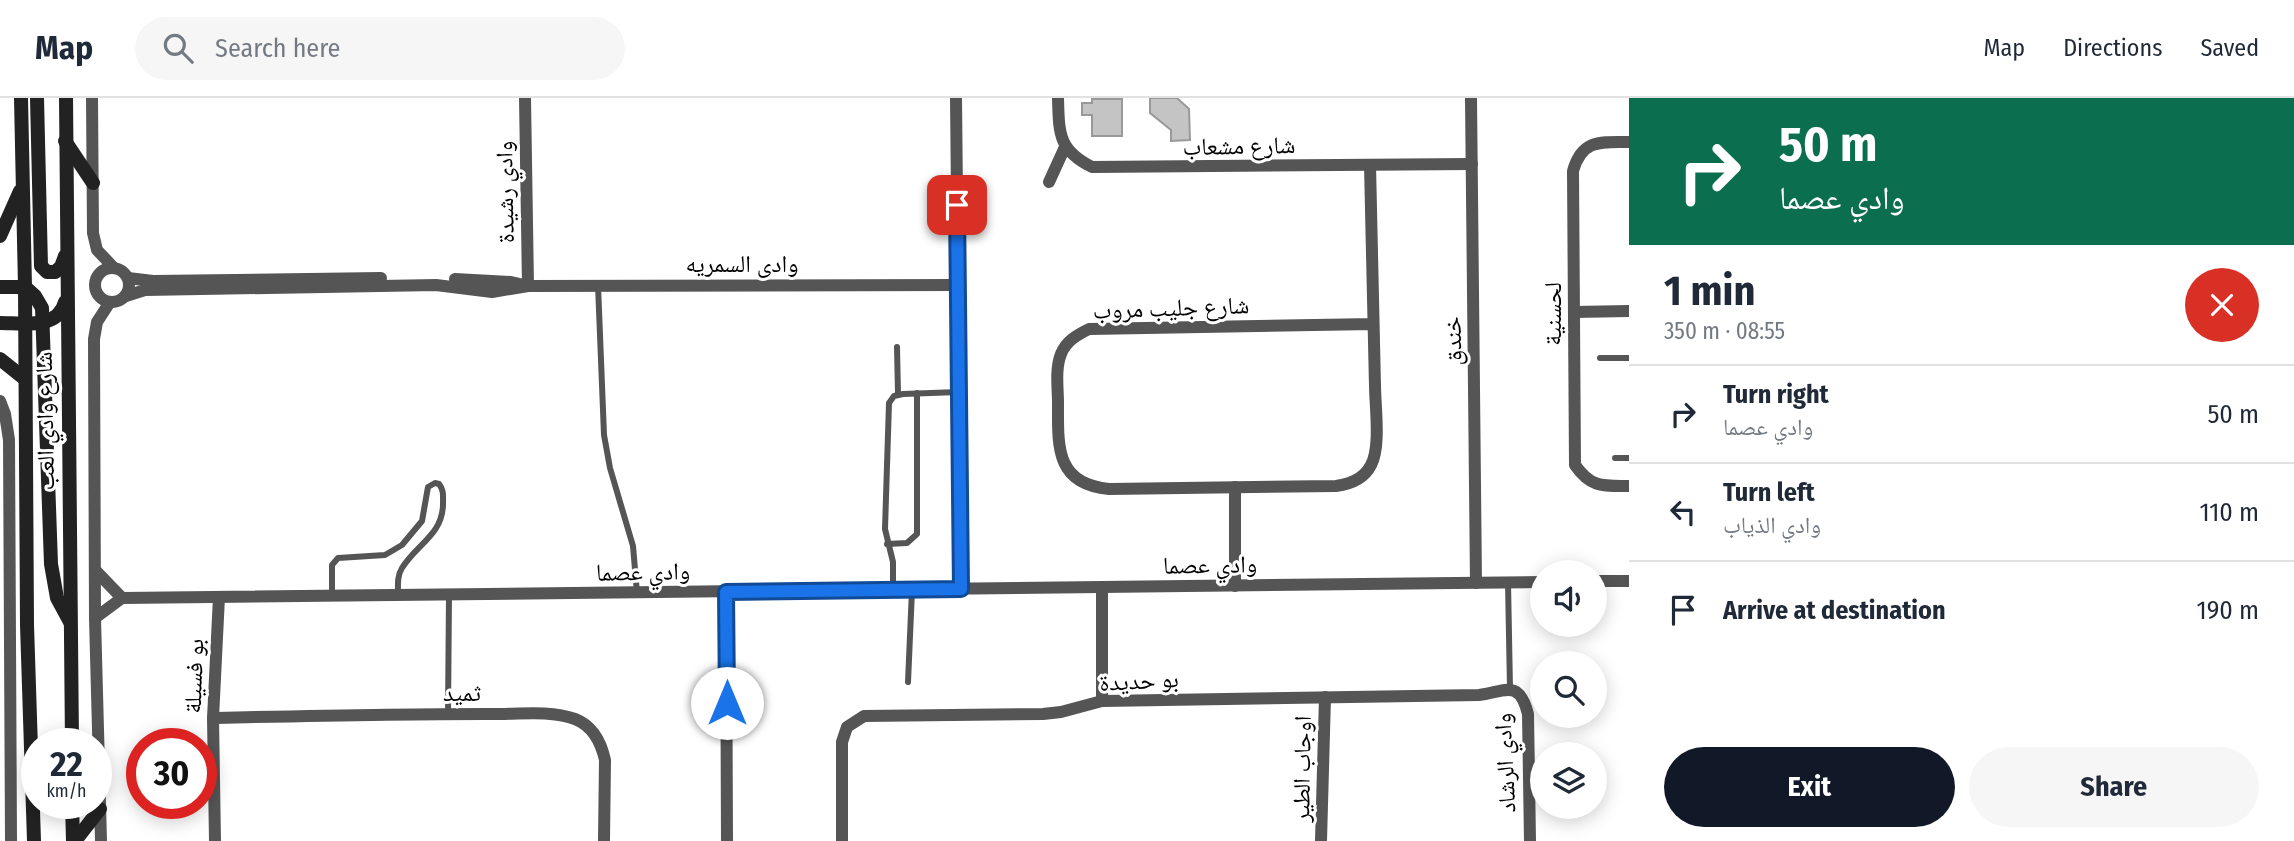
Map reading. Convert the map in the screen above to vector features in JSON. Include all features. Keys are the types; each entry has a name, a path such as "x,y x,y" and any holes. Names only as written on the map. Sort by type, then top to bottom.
{"street":[{"name":"شارع وادي العب","path":"21,98 27,625 34,841"},
{"path":"37,98 41,266 47,272 55,272 61,267 66,253"},
{"name":"شارع وادي العب","path":"66,98 72,728"},
{"path":"92,98 94,242 102,257 114,268"},
{"name":"وادي رشيدة","path":"525,98 527,286"},
{"path":"956,98 961,589"},
{"path":"1049,182 1065,148 1059,132 1058,98"},
{"name":"خندق","path":"1471,98 1476,583"},
{"path":"65,141 93,183"},
{"name":"لحسنية","path":"1629,142 1598,142 1585,148 1577,158 1573,171 1575,465 1591,482 1605,486 1629,486"},
{"name":"شارع مشعاب","path":"1065,148 1077,160 1092,167 1108,169 1472,164"},
{"name":"شارع جليب مروب","path":"1370,165 1373,324 1375,454 1365,474 1357,480 1336,486 1109,489 1083,483 1072,475 1064,464 1059,452 1058,438 1058,366 1068,343 1089,329 1373,324"},
{"path":"0,236 23,183"},
{"path":"108,268 120,270 128,278 126,296 116,302 99,297 94,286 98,275 108,268"},
{"name":"وادى السمريه","path":"128,278 153,281 424,277 511,282 527,286"},
{"name":"وادى السمريه","path":"126,296 145,290 436,285 492,292 527,286 957,285"},
{"path":"0,287 25,287 39,302 44,322 51,564 57,598 71,624"},
{"path":"0,323 44,322 59,315 66,296"},
{"path":"98,728 94,570 94,339 97,322 110,302"},
{"path":"1574,312 1629,312"},
{"path":"0,359 25,379"},
{"path":"0,401 9,440 10,841"},
{"path":"1234,586 1235,487"},
{"path":"94,570 122,598 95,618"},
{"path":"1607,581 1629,581"},
{"name":"وادي عصما","path":"122,598 1530,582"},
{"path":"1102,587 1102,701"},
{"path":"726,592 727,841"},
{"name":"بو فسيلة","path":"215,841 213,718 219,597"},
{"name":"بو حديدة","path":"842,841 842,742 847,727 857,718 870,715 1043,714 1062,712 1102,701 1471,695 1510,689"},
{"name":"وادي الرشاد","path":"1510,689 1520,696 1528,714 1530,841"},
{"name":"اوجاب الطير","path":"1321,841 1325,697"},
{"name":"ثميد","path":"213,718 448,714 556,715 574,719 588,726 602,747 605,760 604,841"},
{"path":"73,819 74,841"},
{"path":"74,841 92,819"},
{"path":"100,819 100,841"}],"lane":[{"path":"598,285 604,435 610,468 633,546 637,593"},
{"path":"897,347 898,394"},
{"path":"1600,358 1629,358"},
{"path":"893,590 893,562 885,530 887,407 891,399 898,394 959,392"},
{"path":"887,544 911,541 918,530 917,393"},
{"path":"1615,458 1629,458"},
{"path":"332,597 334,560 343,556 376,556 394,551 422,521 428,487 439,484 443,491 440,522 434,534 403,567 398,579 398,596"},
{"path":"1508,582 1510,689"},
{"path":"908,682 912,590"},
{"path":"448,714 449,595"}],"building":[{"path":"1150,98 1177,98 1189,109 1190,140 1171,141 1171,130 1150,113"},
{"path":"1092,99 1122,99 1122,136 1092,136 1092,115 1082,115 1082,103 1092,103"}],"route":[{"path":"727,703 726,592 961,589 957,205"}]}
